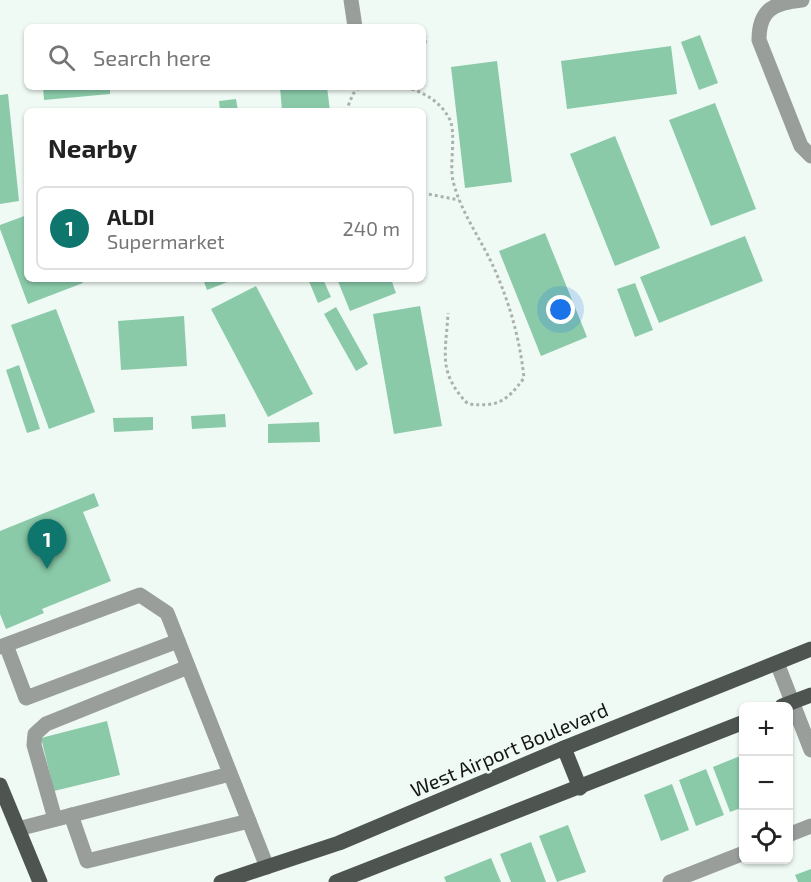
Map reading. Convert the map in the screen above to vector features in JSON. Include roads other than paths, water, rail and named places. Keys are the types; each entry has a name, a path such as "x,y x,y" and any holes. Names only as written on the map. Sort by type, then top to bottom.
{"main road":[{"name":"West Airport Boulevard","path":"221,882 261,874 564,748 811,649"},
{"path":"792,702 811,695"},
{"path":"336,882 739,724"},
{"path":"564,748 580,788"},
{"path":"0,785 40,882"}],"street":[{"path":"351,0 355,24"},
{"path":"802,0 782,2 769,10 759,22 759,40 801,146 811,156"},
{"path":"178,641 26,698 3,646 140,595 167,613 249,821 261,874"},
{"path":"777,663 787,702"},
{"path":"55,819 34,745 35,734 46,724 188,667"},
{"path":"793,716 811,750"},
{"path":"18,829 230,774"},
{"path":"72,815 87,861 249,821"},
{"path":"793,833 811,826"},
{"path":"670,882 739,855"}],"place":[{"name":"ALDI","path":"47,569"}]}
